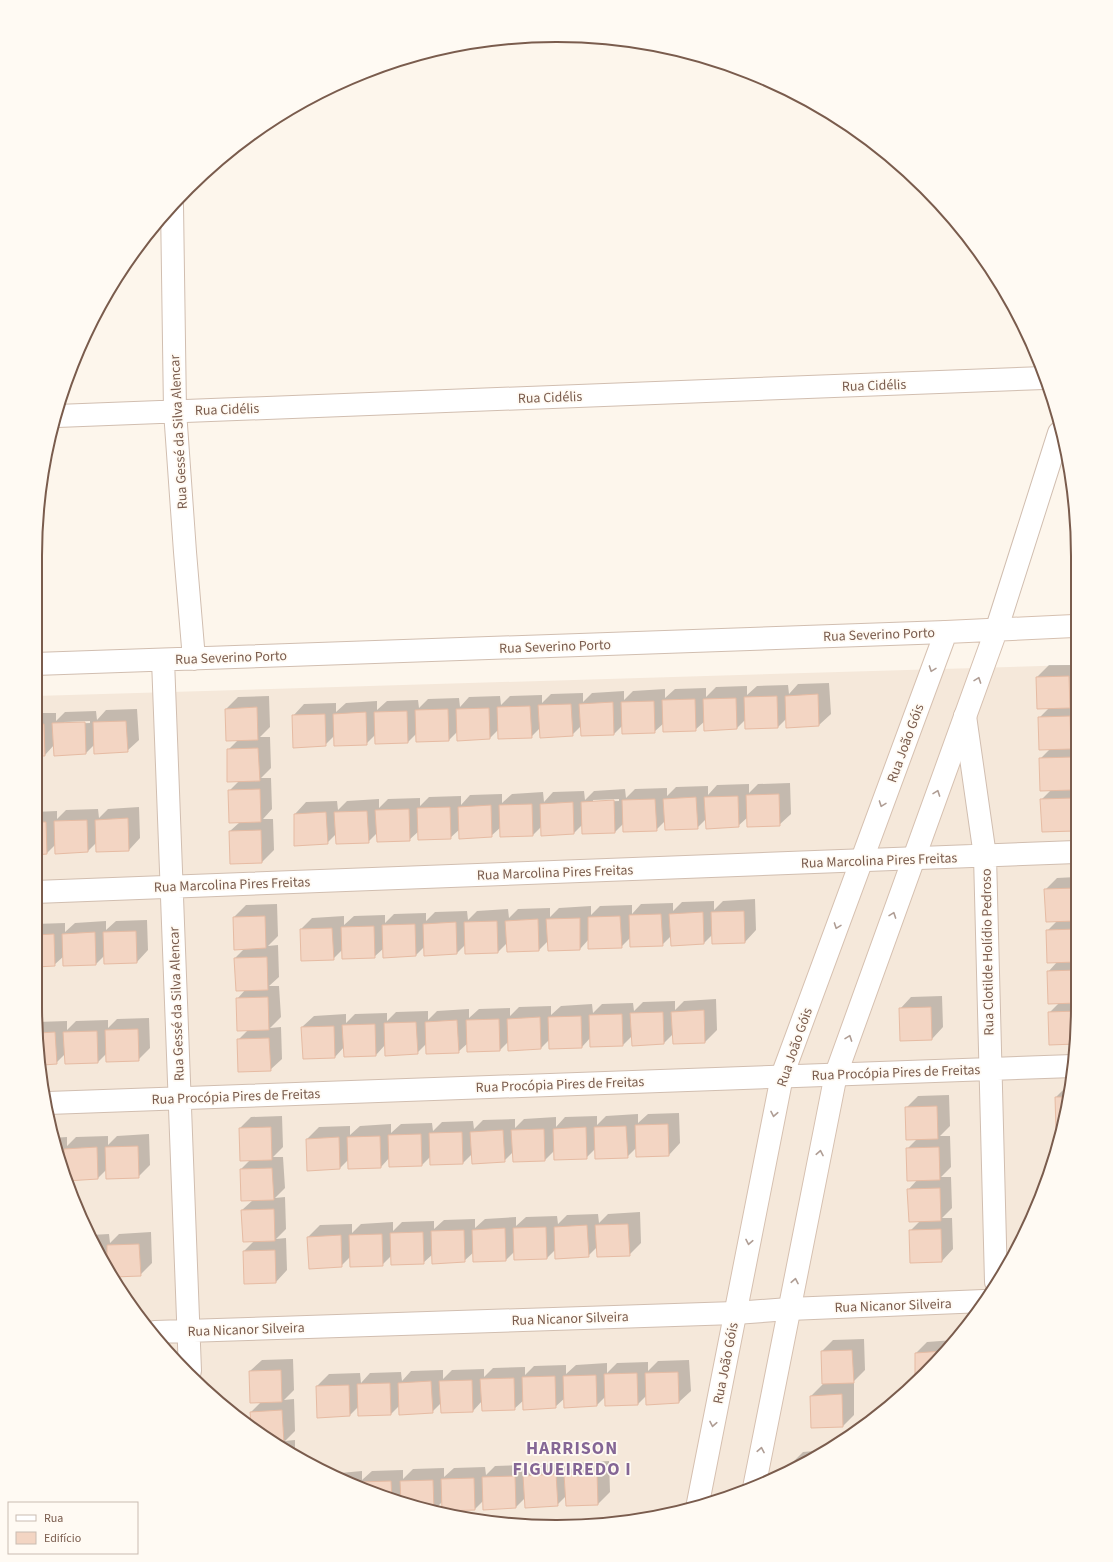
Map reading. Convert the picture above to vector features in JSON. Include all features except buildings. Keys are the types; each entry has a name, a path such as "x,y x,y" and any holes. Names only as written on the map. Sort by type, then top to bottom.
{"street":[{"name":"Rua Gessé da Silva Alencar","path":"172,215 175,411 194,659"},
{"name":"Rua Cidélis","path":"62,416 1039,378"},
{"path":"997,628 1057,439"},
{"name":"Rua Severino Porto","path":"42,664 946,632 997,628 1071,626"},
{"name":"Rua Clotilde Holídio Pedroso","path":"996,1273 985,856 965,716 997,628"},
{"name":"Rua João Góis","path":"699,1500 782,1076 946,632"},
{"name":"Rua Gessé da Silva Alencar","path":"163,660 190,1366"},
{"path":"756,1480 836,1074 965,716"},
{"name":"Rua Marcolina Pires Freitas","path":"42,892 1071,852"},
{"name":"Rua Procópia Pires de Freitas","path":"51,1103 1068,1066"},
{"name":"Rua Nicanor Silveira","path":"159,1332 735,1313 789,1309 977,1301"}],"shaded area":[{"path":"1071,665 1071,1006 1067,1073 1061,1106 1044,1171 1018,1233 1002,1263 965,1319 943,1345 896,1392 870,1414 814,1451 784,1467 722,1493 690,1502 624,1516 590,1519 556,1520 489,1516 456,1510 391,1493 329,1467 299,1451 243,1414 217,1392 170,1345 148,1319 111,1263 95,1233 69,1171 52,1106 46,1073 43,1039 42,696"}],"district":[{"name":"HARRISON FIGUEIREDO I","path":"572,1458"}]}
